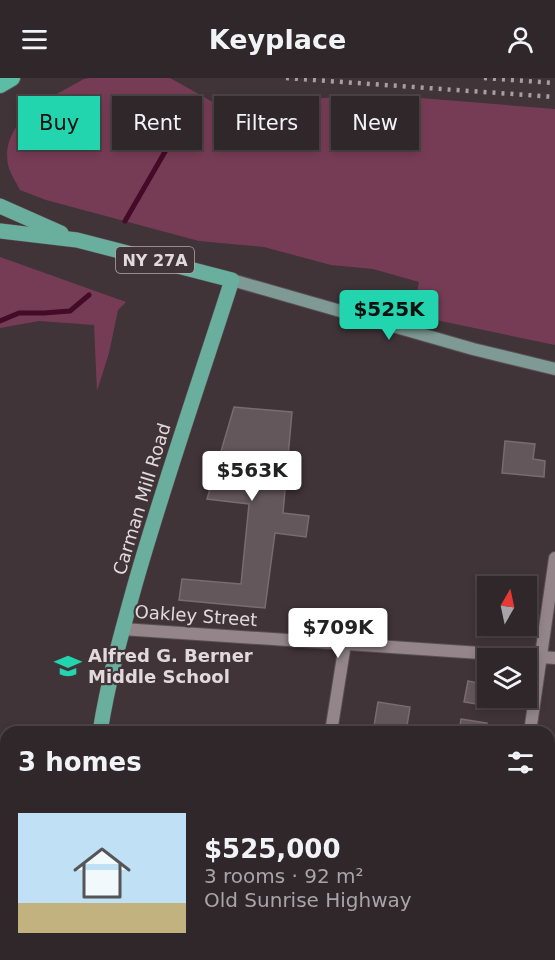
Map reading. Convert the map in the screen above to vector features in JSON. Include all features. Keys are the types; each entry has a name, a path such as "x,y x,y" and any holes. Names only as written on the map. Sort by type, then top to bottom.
{"main road":[{"name":"NY 27A","path":"0,206 77,240"},
{"name":"NY 27A","path":"0,231 77,240 232,280"},
{"path":"232,280 473,349 555,369"},
{"name":"Carman Mill Road","path":"101,726 122,630 152,526 232,280"}],"street":[{"path":"531,726 555,558"},
{"name":"Oakley Street","path":"122,630 555,658"},
{"path":"333,726 345,644"}],"shaded area":[{"path":"170,78 214,103 214,150 319,150 319,99 322,98 331,98 331,150 419,150 419,98 555,109 555,345 412,315 419,282 373,269 331,265 264,247 199,241 46,200 20,190 8,165 8,149 18,125 18,150 100,150 100,96 54,96 84,79"},
{"path":"0,257 126,302 118,310 109,353 97,391 94,325 39,321 0,328"}],"building":[{"path":"234,407 292,412 283,513 309,516 306,537 275,533 265,608 179,600 182,579 241,584 249,504 207,499"},
{"path":"505,441 535,444 533,459 545,461 544,477 502,473"},
{"path":"468,681 477,683 477,704 464,702"},
{"path":"378,702 410,707 407,726 374,726"},
{"path":"461,719 487,723 486,726 460,726"}],"waterway":[{"path":"125,221 166,150"},
{"path":"0,321 19,313 70,311 89,295"}],"railway":[{"path":"286,78 555,97"},
{"path":"484,78 555,83"}],"place":[{"name":"Alfred G. Berner Middle School","path":"68,666"}]}
